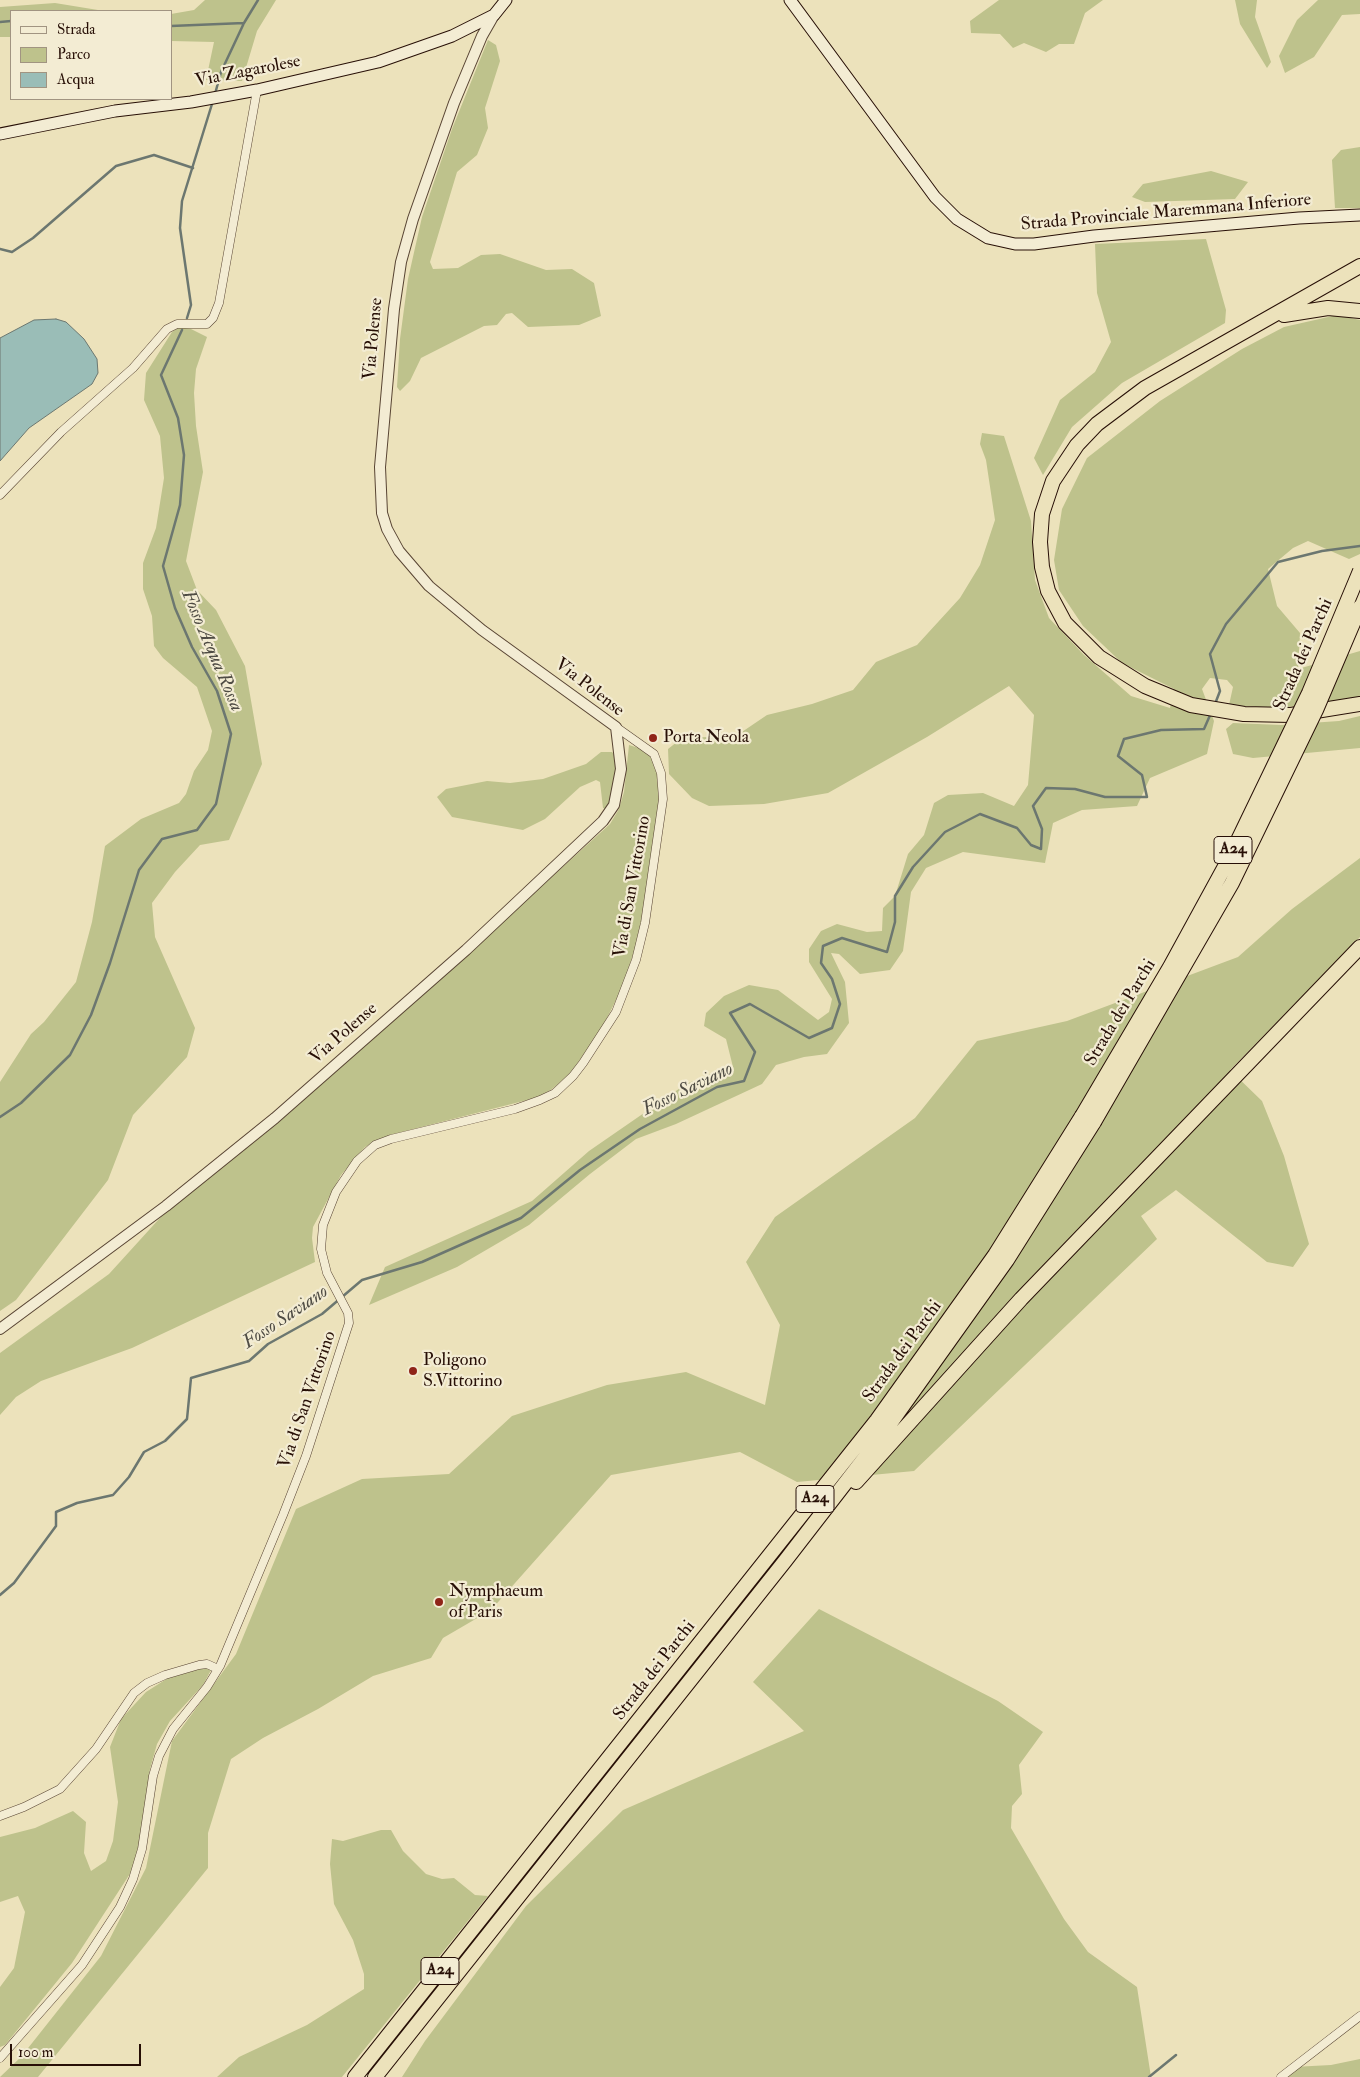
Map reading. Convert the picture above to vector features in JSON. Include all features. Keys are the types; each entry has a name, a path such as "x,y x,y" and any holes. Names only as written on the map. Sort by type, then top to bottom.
{"highway":[{"path":"1360,266 1145,388 1108,414 1086,434 1068,457 1053,481 1044,508 1040,533 1042,567 1048,591 1061,617 1076,636 1099,657 1126,676 1171,697 1204,708 1244,714 1291,715 1360,704"},
{"path":"1273,317 1322,308 1360,312"},
{"name":"Strada dei Parchi","path":"375,2077 785,1561 876,1442 968,1316 1032,1222 1229,859 1309,693 1360,571"},
{"name":"Strada dei Parchi","path":"355,2077 877,1420 995,1255 1088,1119 1232,884 1312,718 1360,607"},
{"path":"785,1561 1010,1310 1360,947"}],"main road":[{"name":"Via Polense","path":"494,15 506,0"},
{"name":"Strada Provinciale Maremmana Inferiore","path":"790,0 935,197 956,220 988,238 1016,244 1034,244 1124,234 1360,215"},
{"name":"Via Zagarolese","path":"0,134 115,111 209,99 258,90 401,56 452,36 494,15"}],"street":[{"name":"Via Polense","path":"0,1329 166,1206 276,1118 466,950 603,821 614,805 620,783 622,756 616,726 482,630 429,586 399,551 387,529 382,513 380,467 394,300 401,262 413,219 454,102 480,40 494,15"},
{"path":"0,495 62,432 133,368 167,329 177,324 207,324 213,318 219,303 258,90"},
{"name":"Via di San Vittorino","path":"0,2058 79,1969 116,1915 138,1863 154,1776 163,1746 176,1725 207,1687 218,1670 306,1456 349,1323 348,1313 332,1282 322,1256 320,1238 336,1192 363,1154 375,1145 391,1139 515,1108 548,1097 573,1076 595,1046 616,1012 636,960 645,923 663,799 661,773 654,754 616,726"},
{"path":"0,1816 24,1807 60,1789 96,1749 134,1693 148,1683 165,1675 199,1665 207,1664 218,1670"},
{"path":"1282,2077 1360,2016"}],"green space":[{"path":"205,0 276,0 257,31 242,81 206,80 214,42 172,41 172,14 194,10"},
{"path":"999,0 1103,0 1085,13 1074,44 1059,44 1046,52 1024,43 1013,48 1000,34 971,33 970,21"},
{"path":"1235,0 1257,0 1255,17 1271,62 1267,68 1240,24"},
{"path":"1318,0 1360,0 1360,14 1342,15 1314,57 1285,73 1279,56 1297,20"},
{"path":"55,3 98,10 10,10 10,37 0,37 0,7"},
{"path":"488,40 496,45 500,61 485,108 488,128 477,155 457,172 430,262 433,269 458,268 481,255 500,254 546,270 572,269 594,283 601,316 579,325 528,327 512,313 506,314 497,325 484,326 421,358 410,381 400,391 397,387 400,339 408,279 422,217 452,129"},
{"path":"1360,147 1360,208 1335,208 1332,160 1341,150"},
{"path":"1211,171 1248,182 1235,199 1145,202 1132,197 1143,184"},
{"path":"1206,239 1226,310 1225,323 1122,383 1072,427 1043,475 1034,458 1060,400 1095,372 1111,342 1097,293 1095,244"},
{"path":"1337,315 1360,320 1360,554 1349,559 1308,541 1293,548 1268,569 1277,606 1300,633 1298,669 1360,651 1360,696 1336,703 1274,708 1229,705 1233,687 1227,680 1210,678 1202,689 1214,721 1207,754 1150,778 1137,806 1082,810 1053,823 1045,863 963,852 926,868 911,892 903,951 890,970 860,974 839,954 831,953 845,982 849,1023 827,1054 804,1057 776,1065 762,1084 676,1124 636,1139 590,1174 529,1225 457,1267 369,1305 385,1267 532,1201 589,1151 686,1084 716,1072 734,1071 726,1039 704,1026 706,1013 724,996 749,985 778,990 818,1020 829,1012 832,999 809,962 809,949 821,931 837,924 867,932 882,931 883,908 895,896 908,854 924,835 934,803 948,795 983,793 1014,806 1028,785 1034,715 1009,686 927,737 828,793 764,804 709,806 692,798 669,774 668,749 682,738 736,736 767,715 812,704 853,690 876,662 917,645 960,598 980,565 995,520 986,460 980,444 982,433 1004,436 1031,521 1035,580 1049,618 1084,655 1131,696 1170,708 1174,689 1122,663 1083,626 1059,590 1054,560 1062,509 1087,458 1160,401 1242,349 1284,327"},
{"path":"179,327 191,329 207,337 196,369 194,393 196,426 203,472 186,561 197,590 216,610 245,666 262,764 229,840 200,845 175,872 152,903 155,937 195,1028 187,1057 133,1115 108,1180 16,1300 0,1311 0,1082 31,1034 44,1022 76,982 92,922 105,846 141,819 179,803 186,794 194,771 208,750 212,731 197,687 163,658 154,646 152,616 143,589 143,563 156,528 164,478 160,436 144,400 146,373 172,332"},
{"path":"1360,716 1360,748 1253,758 1233,754 1226,729 1233,723 1281,725 1339,721"},
{"path":"629,745 645,750 652,759 657,774 659,799 645,901 637,942 623,986 602,1028 570,1074 539,1097 390,1135 365,1147 341,1175 313,1227 312,1238 315,1262 132,1348 41,1381 16,1397 0,1415 0,1353 109,1274 169,1208 468,953 610,824 619,809 624,792"},
{"path":"601,752 612,752 619,760 609,810 603,808 600,782 596,780 580,787 545,819 523,830 452,817 437,797 446,789 487,781 510,783 543,779 586,764"},
{"path":"1360,858 1360,937 1230,1070 1262,1101 1284,1156 1309,1244 1293,1267 1267,1262 1176,1190 1141,1216 1157,1239 914,1471 797,1482 740,1452 611,1475 491,1610 443,1638 431,1658 373,1676 318,1709 263,1738 231,1759 208,1833 208,1868 38,2077 0,2077 21,2057 101,1956 146,1868 172,1741 236,1654 296,1509 362,1479 449,1474 512,1416 607,1385 686,1372 765,1405 780,1325 746,1262 775,1217 915,1118 977,1041 1067,1021 1238,957 1292,909"},
{"path":"819,1609 998,1701 1043,1732 1019,1765 1022,1794 1012,1806 1011,1828 1064,1919 1088,1952 1137,1987 1151,2077 402,2077 425,2041 526,1906 623,1810 804,1731 753,1682"},
{"path":"206,1667 211,1670 203,1685 170,1721 157,1744 150,1769 137,1863 72,1963 5,2045 0,2047 0,1987 14,1968 25,1912 18,1896 0,1902 0,1837 35,1828 73,1811 86,1822 84,1853 91,1871 106,1861 113,1841 118,1802 110,1747 121,1719 146,1692 168,1678"},
{"path":"381,1830 391,1830 403,1851 426,1874 442,1879 454,1878 475,1895 488,1896 342,2077 217,2077 239,2057 307,2025 364,1989 364,1974 353,1940 334,1904 330,1864 332,1839 343,1841"},
{"path":"1360,2059 1360,2077 1285,2077 1293,2067 1331,2065"}],"water":[{"path":"56,319 66,322 84,339 97,359 98,373 92,384 29,428 0,461 0,338 34,320"}],"waterway":[{"name":"Fosso Acqua Rossa","path":"215,94 221,72 244,23 258,0"},
{"path":"0,22 10,21"},
{"path":"172,26 244,23"},
{"name":"Fosso Acqua Rossa","path":"187,318 191,305 180,228 182,201 212,104"},
{"path":"0,249 12,252 33,238 116,166 154,155 193,168"},
{"name":"Fosso Acqua Rossa","path":"0,1117 21,1103 70,1055 91,1015 110,963 139,870 162,839 197,830 216,804 231,734 217,691 192,647 175,608 163,566 180,505 184,455 178,418 161,375 182,330"},
{"name":"Fosso Saviano","path":"1215,704 1220,691 1210,654 1226,624 1278,562 1322,551 1360,546"},
{"name":"Fosso Saviano","path":"0,1595 14,1583 56,1526 56,1512 77,1503 113,1495 129,1477 144,1452 165,1441 187,1419 191,1378 249,1361 268,1344 322,1314 362,1280 422,1262 521,1218 580,1170 640,1129 717,1087 744,1081 755,1052 730,1013 750,1004 809,1038 832,1028 840,1004 832,979 821,963 823,946 842,938 887,952 895,922 895,896 913,867 945,832 980,814 1017,828 1031,845 1041,849 1042,829 1033,806 1046,788 1075,789 1105,797 1147,797 1142,775 1118,756 1124,739 1161,730 1204,729 1211,713"},
{"path":"1149,2077 1176,2055"}],"place":[{"name":"Porta Neola","path":"653,738"},
{"name":"Poligono S.Vittorino","path":"413,1371"},
{"name":"Nymphaeum of Paris","path":"439,1602"}]}
